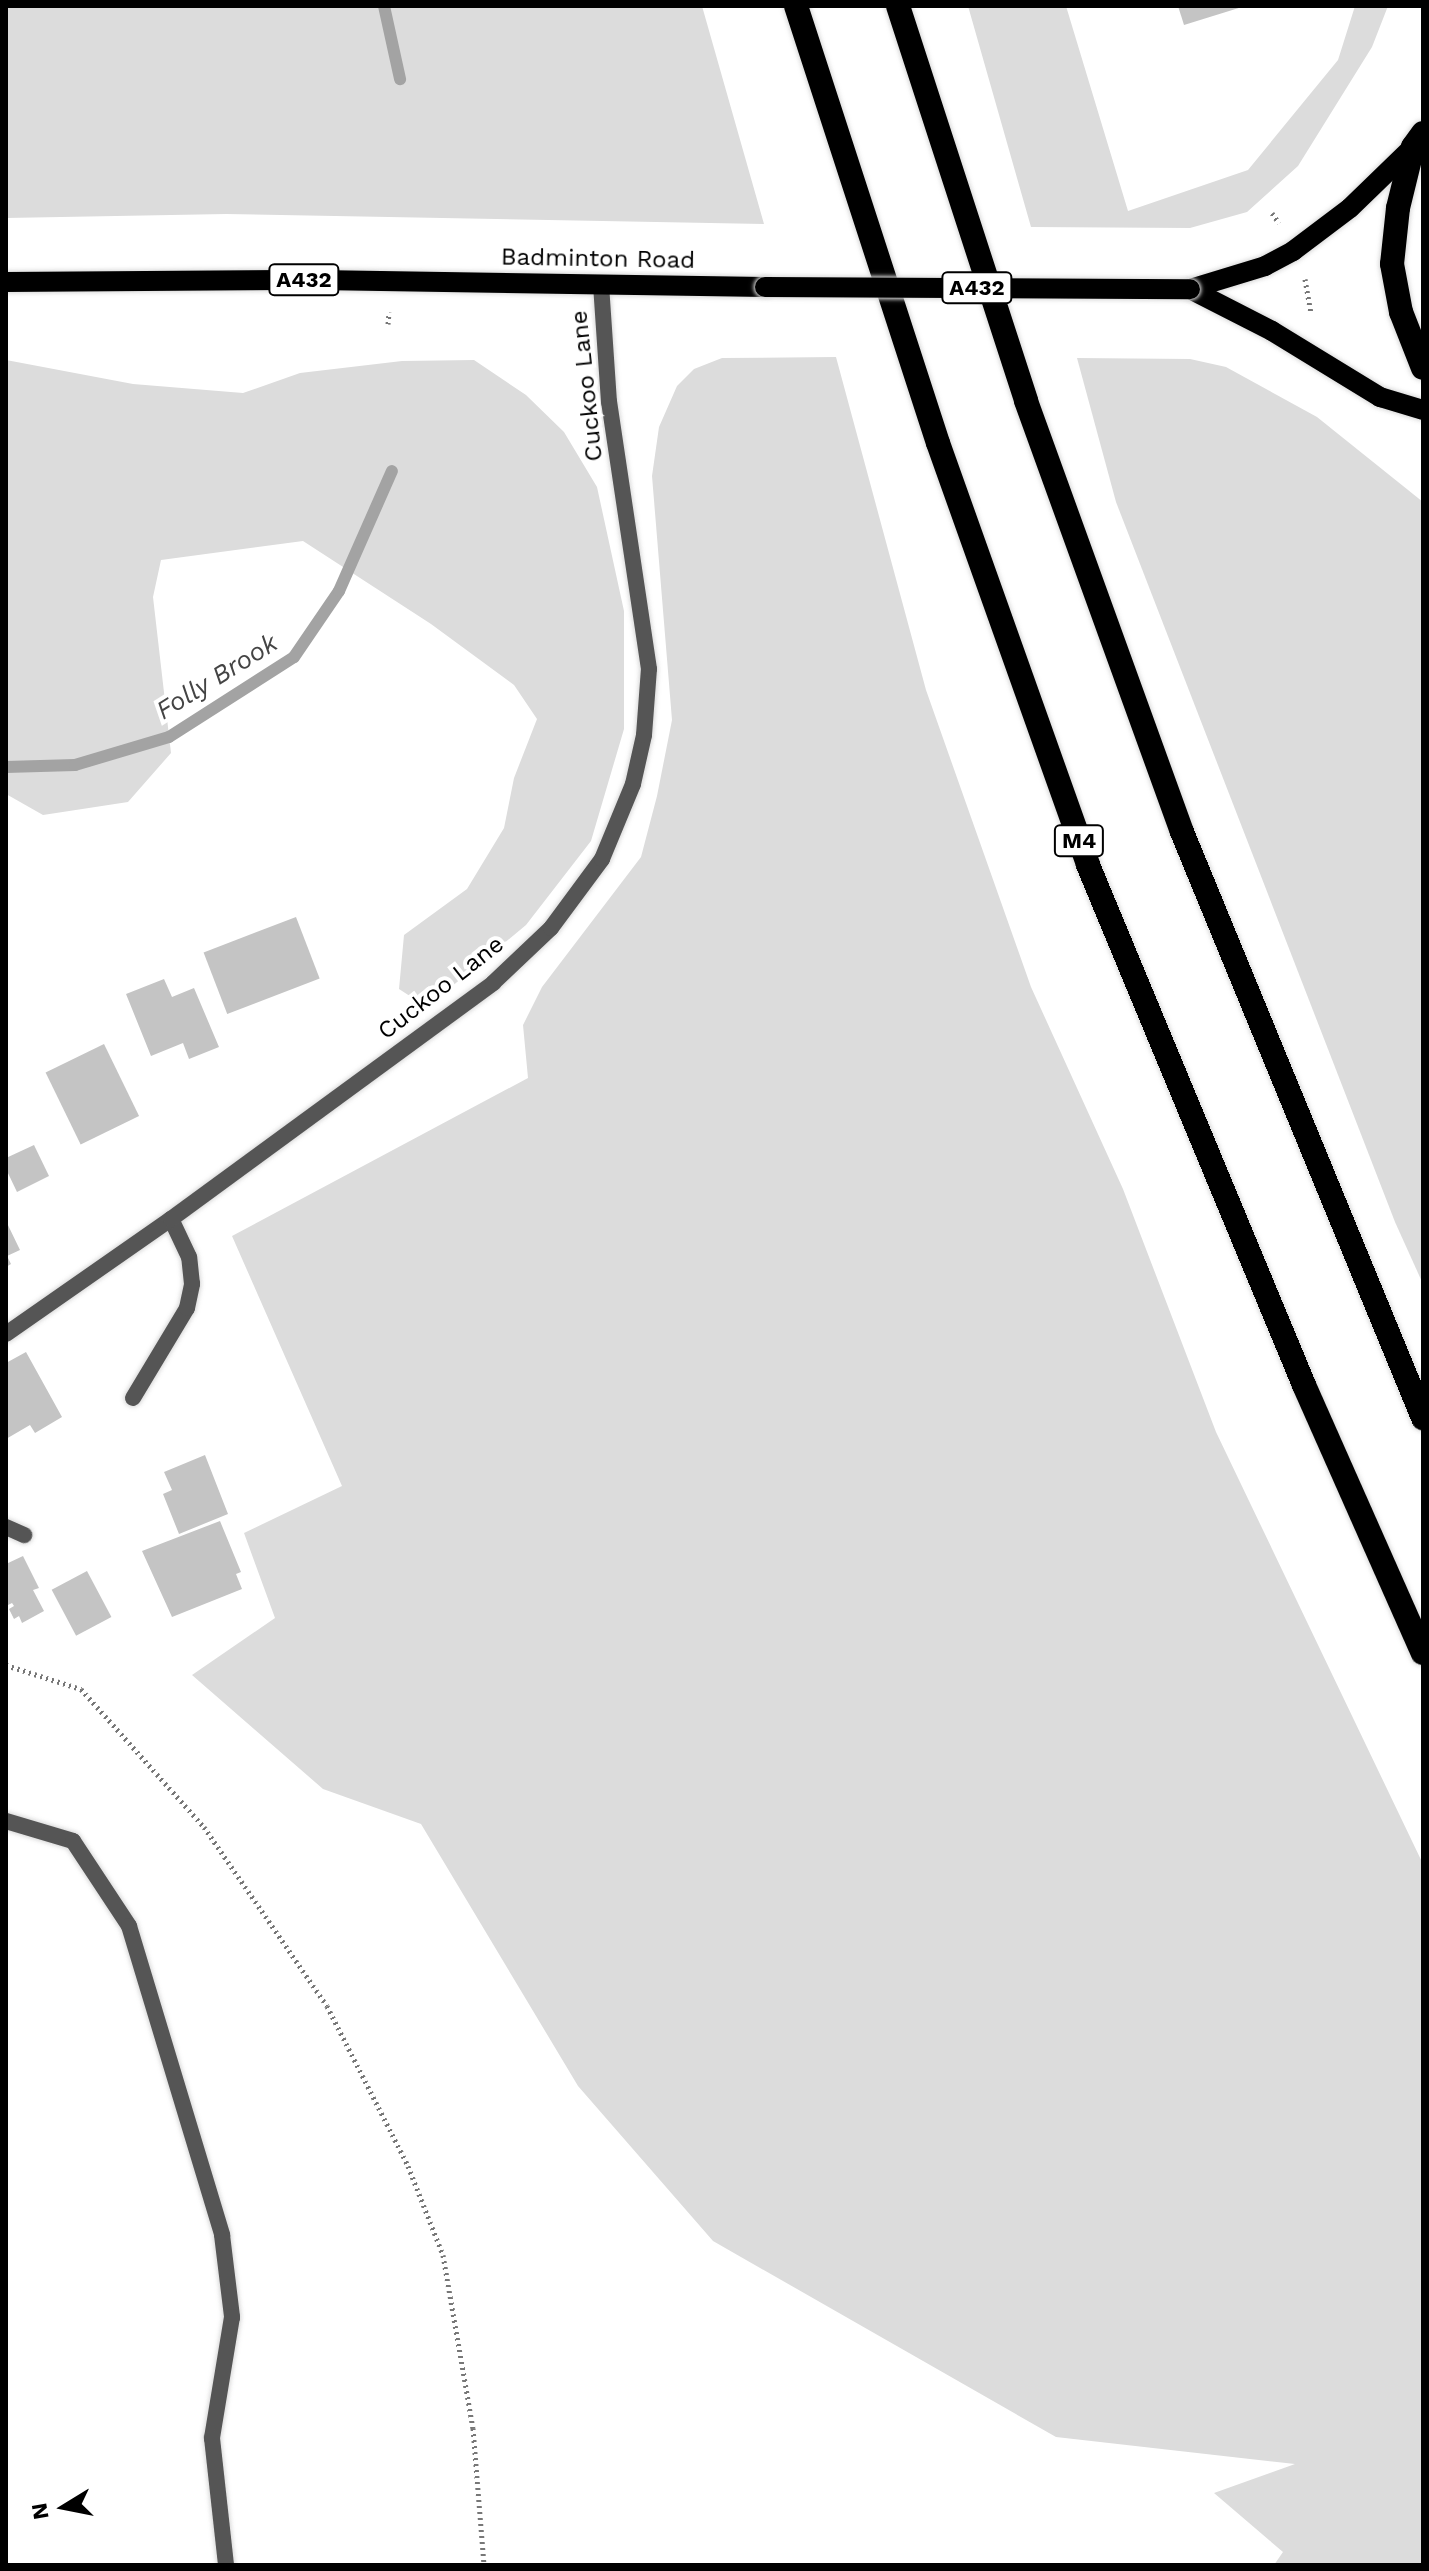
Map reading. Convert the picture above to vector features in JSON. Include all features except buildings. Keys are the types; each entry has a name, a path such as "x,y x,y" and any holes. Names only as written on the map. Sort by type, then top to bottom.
{"highway":[{"name":"M4","path":"796,6 938,443 1088,865 1304,1385 1423,1653"},
{"path":"898,6 1026,401 1182,832 1423,1418"},
{"path":"1418,140 1398,208 1392,264 1401,312 1423,368"}],"main road":[{"name":"Badminton Road","path":"6,282 318,280 1190,289 1265,266 1293,251 1350,208 1418,140"},
{"name":"Badminton Road","path":"1190,289 1272,331 1380,397 1423,410"}],"street":[{"name":"Cuckoo Lane","path":"6,1334 171,1219 493,983 551,928 602,859 633,784 644,735 649,669 609,402 601,284"},
{"path":"133,1398 187,1308 190,1296 189,1257 171,1219"},
{"path":"6,1527 24,1535"},
{"path":"6,1821 73,1841 129,1926 222,2235 232,2317 212,2438 226,2565"}],"path":[{"path":"1304,273 1311,313"},
{"path":"388,324 389,312"},
{"path":"6,1665 81,1689 204,1827 327,2006 408,2166 443,2255 473,2428 484,2565"}],"shaded area":[{"path":"6,6 702,6 764,224 226,214 6,218"},
{"path":"968,6 1066,6 1128,211 1248,170 1338,60 1355,6 1388,6 1372,47 1298,166 1247,212 1190,228 1031,227"},
{"path":"836,357 926,690 1031,987 1123,1189 1216,1432 1423,1864 1423,2565 1274,2565 1283,2552 1214,2493 1295,2464 1056,2437 713,2241 578,2086 421,1824 323,1789 192,1675 275,1618 244,1533 342,1486 232,1236 528,1078 523,1025 542,987 641,857 657,796 672,720 652,476 659,427 677,386 694,369 722,358"},
{"path":"1077,358 1190,359 1226,367 1317,417 1423,502 1423,1284 1395,1222 1116,502"},
{"path":"6,360 133,384 243,393 300,373 402,361 474,360 526,395 564,432 597,487 624,611 624,729 591,841 526,925 445,992 416,1000 399,989 404,935 467,889 504,828 514,778 537,719 514,685 431,624 303,541 161,560 153,597 171,753 128,802 43,815 6,794"}],"waterway":[{"name":"Folly Brook","path":"384,6 400,79"},
{"name":"Folly Brook","path":"6,767 75,765 169,737 294,657 339,591 392,471"}]}
